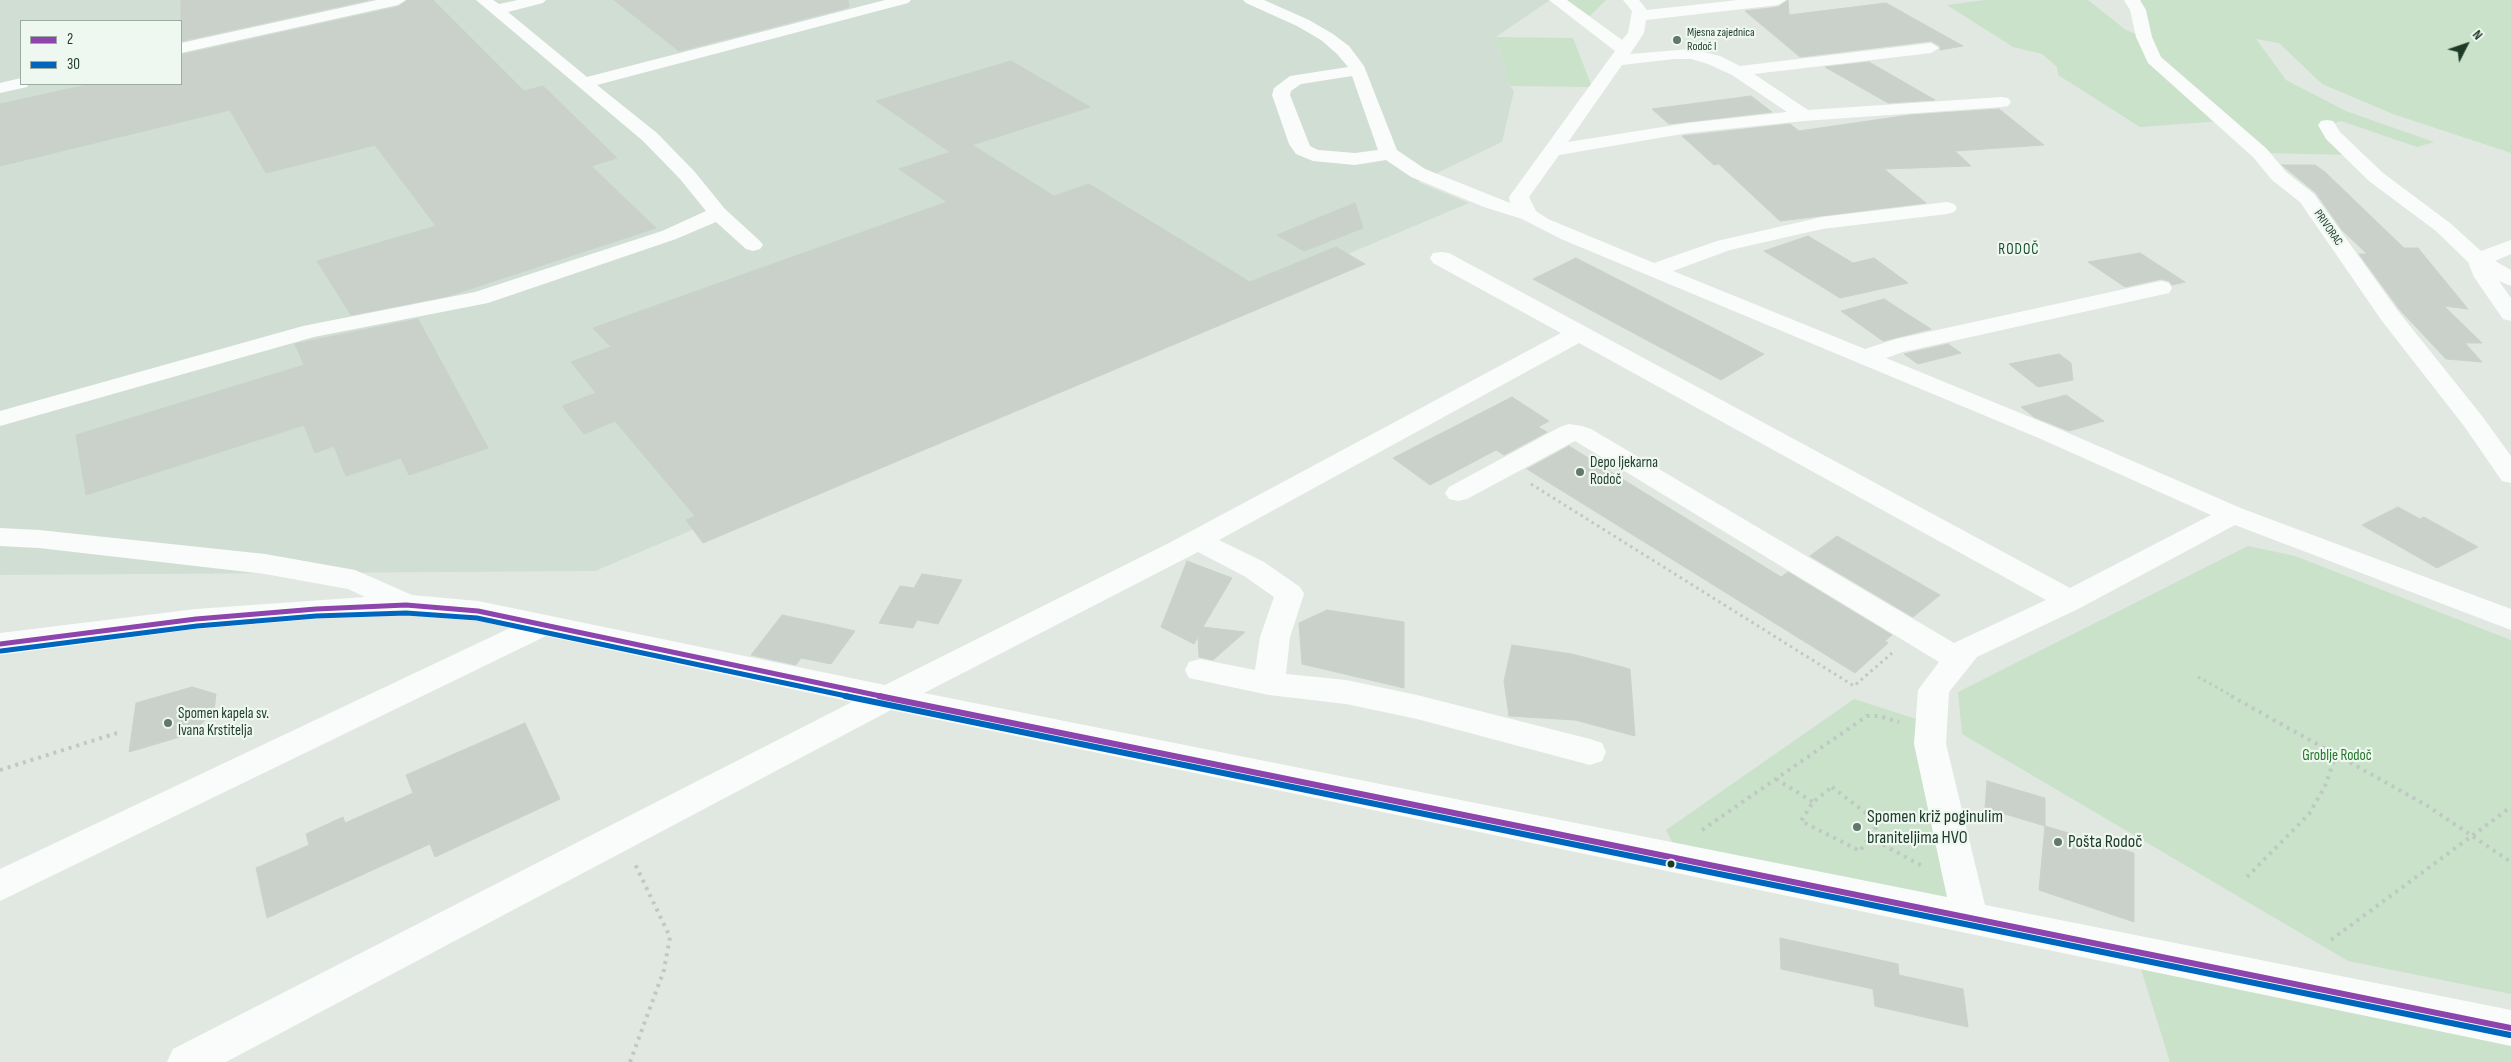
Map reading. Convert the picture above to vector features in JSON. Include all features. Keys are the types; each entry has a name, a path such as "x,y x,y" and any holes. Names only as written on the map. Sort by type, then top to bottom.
{"street":[{"path":"182,48 398,0"},
{"path":"490,5 538,0"},
{"path":"583,83 903,0"},
{"path":"1251,0 1327,37 1343,50 1358,70 1383,142 1390,154 1418,172 1491,202 1529,214"},
{"path":"1557,0 1621,55 1691,54 1714,60 1738,71 1804,116"},
{"path":"1778,0 1635,8 1636,33 1519,198 1521,205 1541,223 2050,434 2232,514 2511,620"},
{"name":"PRIVORAC","path":"2132,0 2138,10 2144,37 2154,59 2260,153 2279,176 2307,198 2390,316 2472,421 2511,475"},
{"path":"490,5 650,137 687,175 718,213 753,245"},
{"path":"1738,71 1931,48"},
{"path":"1358,70 1296,80 1283,88 1282,95 1298,144 1303,150 1327,158 1355,159 1390,154"},
{"path":"0,88 20,83"},
{"path":"1553,150 1688,128 1804,116 2002,102"},
{"path":"2327,125 2333,135 2376,176 2443,226 2478,260 2511,279"},
{"path":"1656,270 1724,245 1822,223 1947,208"},
{"path":"0,419 312,331 480,298 669,235 718,213"},
{"path":"2478,260 2511,246"},
{"path":"1442,258 2070,601"},
{"path":"2478,260 2485,277 2511,314"},
{"path":"1863,358 1896,346 2161,288"},
{"path":"205,1058 621,836 1197,540 1579,333"},
{"path":"1458,493 1569,432 1582,434 1958,658"},
{"path":"1966,902 1930,744 1934,690 1966,649 2070,601 2232,514"},
{"path":"0,537 39,539 265,564 355,580 406,605"},
{"path":"1197,540 1254,568 1290,594 1275,637 1269,684"},
{"path":"0,644 196,619 316,609 406,605 478,611 541,626 887,698 1694,860 1966,902 2511,1028"},
{"path":"0,886 541,626"},
{"path":"0,638 33,640"},
{"path":"1200,670 1269,684 1355,694 1590,752"}],"path":[{"path":"1505,467 1854,686 1915,633"},
{"path":"2198,676 2426,805 2511,862"},
{"path":"1694,860 1691,844 1694,835 1867,716 1879,716 1931,732"},
{"path":"0,770 117,733"},
{"path":"2247,877 2309,814 2325,786 2336,755"},
{"path":"1776,779 1813,802"},
{"path":"1832,787 1879,822 1860,851 1801,821 1813,802 1832,787"},
{"path":"2330,940 2511,807"},
{"path":"621,836 670,937 664,970 630,1062"},
{"path":"1869,838 1966,902"}],"shaded area":[{"path":"0,0 1550,0 1496,37 1510,86 1514,91 1502,142 1418,182 1469,203 595,571 0,575"}],"green space":[{"path":"1564,0 1606,0 1590,16"},
{"path":"1985,0 2088,0 2126,30 2143,37 2132,0 2511,0 2511,153 2393,114 2322,84 2279,43 2256,39 2286,80 2346,111 2434,142 2417,147 2341,121 2327,125 2352,155 2260,153 2222,121 2140,127 2058,75 2057,67 2042,54 2013,47 1947,5"},
{"path":"1496,37 1573,38 1592,87 1510,86"},
{"name":"Groblje Rodoč","path":"2248,546 2295,556 2511,640 2511,994 2348,961 1962,734 1958,692"},
{"path":"1854,699 1932,724 1969,916 1680,858 1666,830"},
{"path":"2135,950 2511,1028 2511,1062 2170,1062"}],"building":[{"path":"181,0 368,0 182,41"},
{"path":"408,0 433,0 524,91 543,86 617,158 591,166 656,228 448,296 351,315 317,261 436,226 375,145 266,173 230,110 0,166 0,104 86,85 182,85 182,55 398,7"},
{"path":"614,0 848,0 849,7 679,51"},
{"path":"1788,0 1789,15 1886,3 1963,46 1940,50 1940,46 1931,41 1800,57 1745,11 1778,7"},
{"path":"1011,61 1090,107 950,152 876,101"},
{"path":"1869,62 1935,100 1888,103 1825,67"},
{"path":"1751,96 1772,112 1669,124 1652,109"},
{"path":"1999,109 2044,145 1955,151 1971,166 1884,169 1926,203 1780,221 1719,164 1714,165 1682,136 1790,124 1799,131 1910,115"},
{"path":"972,145 1054,196 1089,184 1250,282 1336,247 1365,264 703,543 686,520 695,516 615,421 584,434 562,406 596,393 571,362 611,347 593,328 947,202 899,169"},
{"path":"2282,165 2315,165 2325,172 2404,248 2418,248 2468,309 2444,306 2482,343 2465,343 2482,362 2446,359 2400,310 2359,254 2367,254 2342,230 2316,193"},
{"path":"1355,203 1363,228 1304,251 1277,235"},
{"path":"1808,236 1853,263 1874,258 1908,283 1840,298 1764,251"},
{"path":"2140,253 2185,282 2172,285 2169,281 2161,279 2125,287 2088,262"},
{"path":"1576,258 1764,354 1721,380 1533,279"},
{"path":"1884,299 1931,329 1883,341 1841,311"},
{"path":"418,319 488,448 409,475 401,458 346,476 334,446 315,453 304,425 86,495 76,435 304,365 295,344"},
{"path":"1948,344 1961,353 1918,364 1904,354"},
{"path":"2059,354 2071,363 2073,380 2038,387 2009,364"},
{"path":"2066,395 2104,421 2069,431 2034,417 2021,407"},
{"path":"1512,397 1549,421 1538,427 1547,432 1504,455 1496,450 1430,485 1393,458"},
{"path":"1569,446 1781,577 1788,572 1892,635 1885,641 1888,643 1855,673 1527,469"},
{"path":"2398,507 2420,519 2424,517 2478,547 2437,568 2362,525"},
{"path":"1837,536 1940,595 1913,617 1810,556"},
{"path":"1187,561 1232,578 1203,627 1245,632 1213,660 1199,657 1198,637 1194,644 1161,627"},
{"path":"922,574 962,580 938,624 917,620 913,628 879,623 900,586 914,588"},
{"path":"1327,610 1404,622 1404,688 1302,664 1299,623"},
{"path":"782,615 855,631 831,664 801,658 796,665 751,655"},
{"path":"1512,645 1572,654 1630,669 1635,736 1575,720 1509,716 1504,681"},
{"name":"Spomen kapela sv. Ivana Krstitelja","path":"192,687 216,694 214,712 190,734 129,752 136,703"},
{"path":"525,723 560,799 435,857 430,844 267,918 256,868 309,845 306,834 343,817 345,823 413,793 406,775"},
{"path":"1987,781 2045,798 2045,826 1985,808"},
{"path":"2045,826 2134,853 2134,922 2039,890"},
{"path":"1780,938 1898,964 1899,975 1963,989 1968,1027 1875,1006 1873,989 1781,969"}],"transit line":[{"name":"2","path":"0,644 196,619 316,609 406,605 478,611 899,700 2511,1028"},
{"name":"30","path":"1,651 197,626 316,616 406,613 477,618 898,707 2510,1035"}],"place":[{"name":"Mjesna zajednica Rodoč I","path":"1677,40"},
{"name":"Depo ljekarna Rodoč","path":"1580,472"},
{"name":"Spomen kapela sv. Ivana Krstitelja","path":"168,723"},
{"name":"Spomen križ poginulim braniteljima HVO","path":"1857,827"},
{"name":"Pošta Rodoč","path":"2058,842"}],"district":[{"name":"RODOČ","path":"2019,250"}]}
